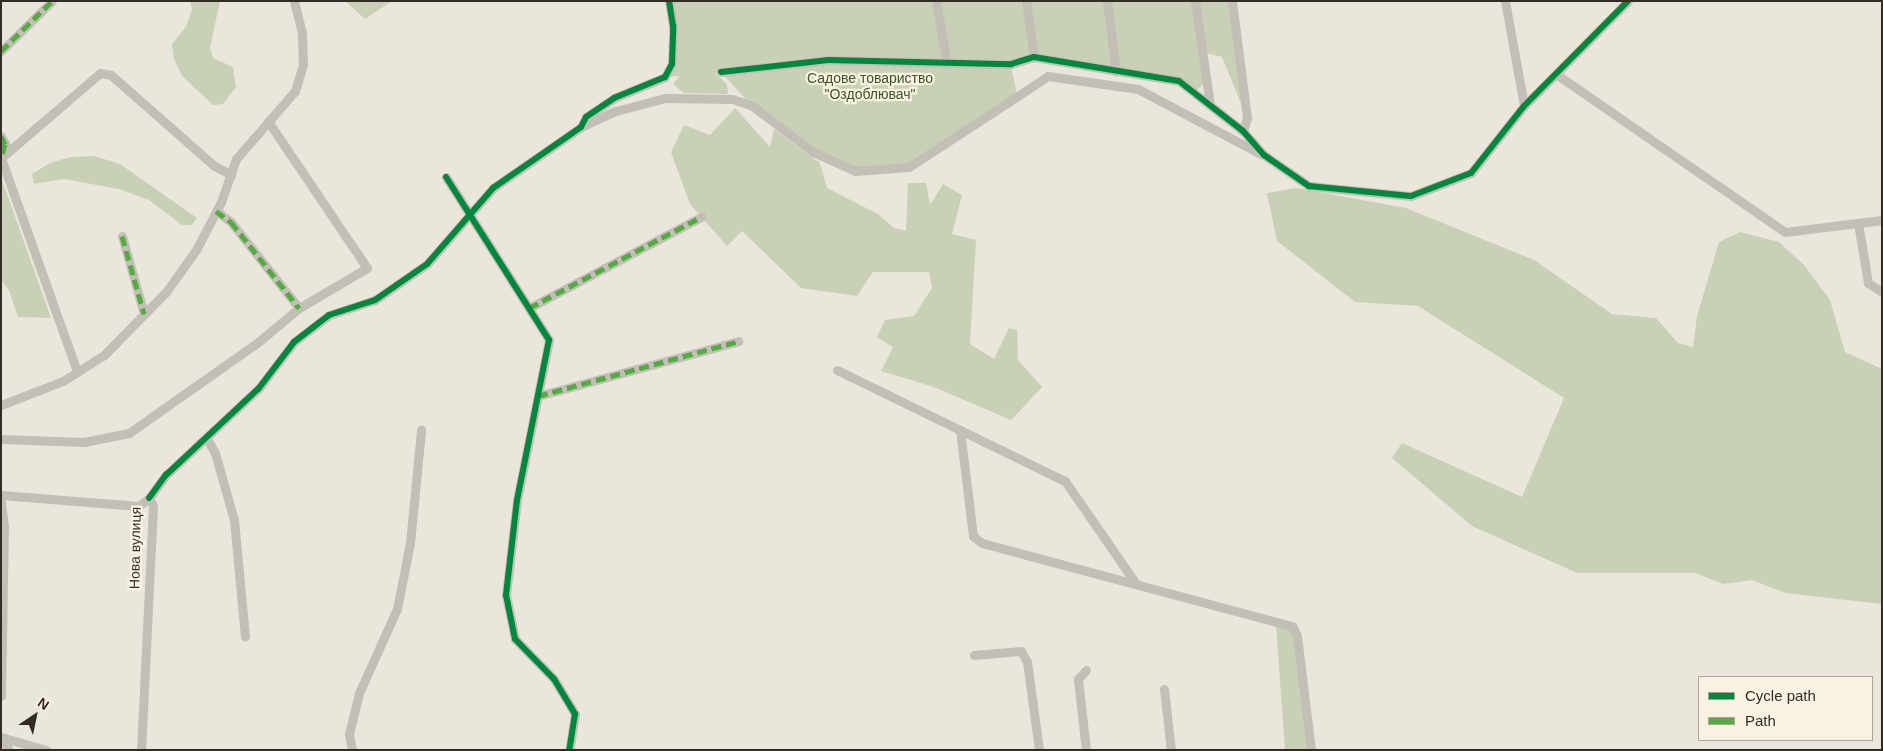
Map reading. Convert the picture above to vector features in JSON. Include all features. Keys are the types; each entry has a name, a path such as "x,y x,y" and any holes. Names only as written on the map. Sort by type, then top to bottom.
{"street":[{"path":"1,51 52,1"},
{"path":"1,405 64,381 104,355 166,292 196,250 216,211 236,159 295,92 303,65 302,33 294,1"},
{"path":"581,127 586,117 614,98 655,84 670,71 673,26 669,1"},
{"path":"936,1 947,64"},
{"path":"1026,1 1034,57"},
{"path":"1107,1 1116,71"},
{"path":"1195,1 1210,105"},
{"path":"1232,1 1247,118 1243,131"},
{"path":"1505,1 1524,106"},
{"path":"148,498 166,475 207,439 259,388 294,342 329,315 375,300 427,264 494,188 581,127 616,111 665,98 732,99 751,105 813,152 855,171 909,167 1048,76 1138,89 1264,155 1309,186 1411,196 1471,173 1524,106 1628,1"},
{"path":"721,72 828,60 1011,64 1034,57 1179,81 1196,91 1210,105 1243,131 1264,155"},
{"path":"1,158 100,73 111,75 213,165 231,176"},
{"path":"1556,74 1784,232 1882,220"},
{"path":"1,439 84,442 128,433 256,344 299,308 367,268 268,121"},
{"path":"1,136 5,144 1,158 77,372"},
{"path":"446,177 549,340 517,500 506,595 514,639 554,679 575,714 569,750"},
{"path":"216,211 231,222 299,308"},
{"path":"529,308 701,217"},
{"path":"1858,223 1868,283 1882,292"},
{"path":"122,236 144,314"},
{"path":"538,396 739,341"},
{"path":"837,370 1065,482 1136,584"},
{"path":"352,750 348,734 358,693 397,609 410,543 421,430"},
{"path":"960,430 973,536 982,543 1292,626 1297,636 1311,750"},
{"path":"207,439 215,453 234,520 245,636"},
{"name":"Нова вулиця","path":"1,495 140,506 148,498 152,506 141,750"},
{"path":"1,502 4,525 1,696"},
{"path":"974,655 1021,651 1027,662 1039,750"},
{"path":"1086,670 1078,679 1086,750"},
{"path":"1164,690 1171,750"},
{"path":"1,737 9,750"},
{"path":"1,737 46,750"}],"green space":[{"path":"190,1 220,1 210,48 213,58 233,67 236,87 223,104 213,105 182,76 174,59 172,44 186,27 192,10"},
{"path":"345,1 392,1 365,19"},
{"name":"Садове товариство \"Оздоблювач\"","path":"669,1 1232,1 1247,118 1222,57 1202,52 1206,81 1196,91 1179,81 1034,57 1011,64 1017,96 909,167 855,171 813,152 751,105 721,72 715,73 727,84 728,94 684,93 673,84 680,76 665,77 670,71"},
{"path":"735,108 770,147 774,129 820,163 827,188 878,214 894,228 906,231 908,183 926,183 930,205 943,184 962,195 952,234 976,240 970,344 994,359 1009,328 1017,330 1018,360 1042,387 1011,420 934,387 881,371 893,347 877,337 885,320 914,316 932,288 929,272 873,272 857,296 801,288 742,231 727,246 690,204 671,152 684,125 710,135"},
{"path":"94,156 120,164 197,218 192,225 182,225 149,200 119,189 64,179 34,184 32,174 50,163 70,157"},
{"path":"1,179 51,318 18,317 9,290 1,280"},
{"path":"1296,188 1406,208 1534,260 1612,314 1656,318 1678,343 1693,347 1697,316 1719,242 1740,232 1779,242 1804,265 1830,300 1845,352 1882,369 1882,604 1785,593 1752,580 1723,584 1695,573 1577,573 1472,526 1392,458 1402,443 1522,497 1564,398 1418,306 1355,302 1277,241 1267,193"},
{"path":"1276,625 1299,628 1311,750 1285,750"}],"marked path":[{"path":"1,51 52,1"},
{"path":"1,136 5,144 1,158"},
{"path":"216,211 231,222 299,308"},
{"path":"529,308 701,217"},
{"path":"122,236 144,314"},
{"path":"538,396 739,341"}],"cycle path":[{"path":"149,498 166,475 259,388 294,342 329,315 375,300 427,264 493,188 581,127 586,117 614,98 665,77 672,64 673,26 669,1"},
{"path":"721,72 828,60 1011,64 1034,57 1179,81 1243,131 1264,155 1309,186 1411,196 1471,173 1524,106 1628,1"},
{"path":"446,177 549,340 517,500 506,595 515,639 554,679 575,714 569,750"}]}
